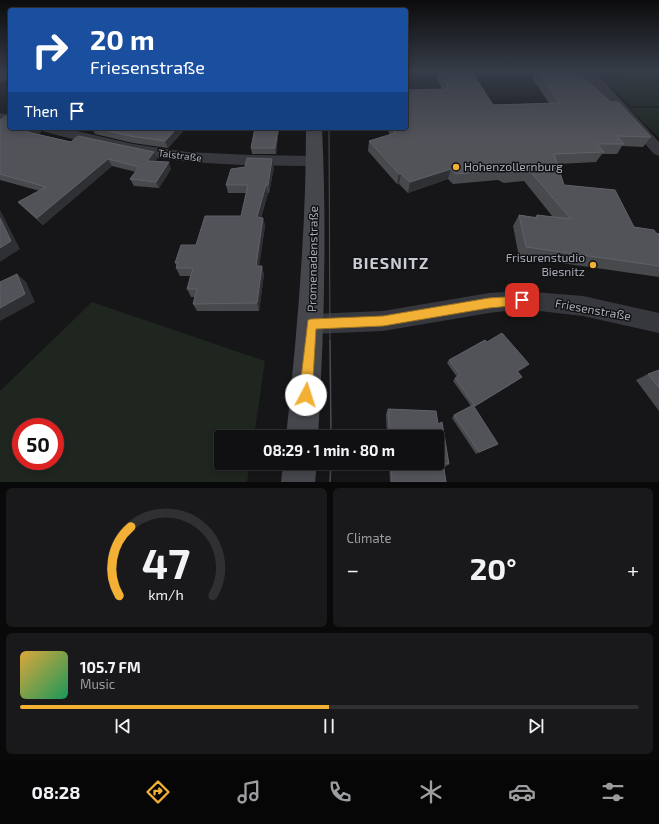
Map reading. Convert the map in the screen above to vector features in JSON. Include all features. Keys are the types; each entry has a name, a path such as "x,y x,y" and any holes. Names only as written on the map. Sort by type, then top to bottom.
{"main road":[{"name":"Promenadenstraße","path":"303,430 311,324 315,161 314,130"},
{"path":"298,482 299,470"}],"street":[{"path":"609,94 659,151"},
{"name":"Talstraße","path":"56,130 144,150 176,155 212,159 315,161"},
{"name":"Friesenstraße","path":"311,324 383,321 489,303 522,300 583,306 659,323"}],"shaded area":[{"path":"619,94 659,94 659,106 631,106"},
{"path":"629,108 659,108 659,138"},
{"path":"92,302 265,361 255,430 214,430 214,470 249,470 247,482 0,482 0,391"}],"building":[{"path":"408,94 486,94 493,105 560,103 554,94 602,94 610,102 618,102 651,137 617,136 624,144 597,144 604,152 554,154 564,185 615,190 634,227 654,230 659,234 659,266 526,247 519,215 537,218 537,215 571,219 529,170 509,172 503,170 456,174 451,169 410,182 399,174 369,141 395,133 394,130 408,130"},
{"path":"8,115 8,130 30,130 27,132 71,142 78,136 154,152 147,161 169,162 156,182 130,179 139,167 108,159 37,218 18,202 46,187 0,174 0,120"},
{"path":"104,130 175,130 165,141 130,136"},
{"path":"255,130 278,130 275,148 251,148"},
{"path":"247,158 272,159 268,185 266,185 257,217 263,218 256,266 262,266 257,303 193,304 197,289 187,289 193,268 176,268 178,262 175,263 181,245 196,245 205,216 241,216 248,185 226,185 231,169 245,167"},
{"path":"0,218 11,241 0,248"},
{"path":"17,274 25,294 0,308 0,282"},
{"path":"502,333 529,364 517,371 522,377 475,406 455,378 460,375 449,360 485,340 487,342"},
{"path":"659,370 659,388 648,374"},
{"path":"473,405 498,444 479,452 454,415"},
{"path":"388,409 436,411 438,424 442,422 443,430 390,430"},
{"path":"444,434 449,464 444,463"},
{"path":"444,469 446,482 392,482 391,470"}],"tram line":[{"path":"329,130 330,342"},
{"path":"330,341 331,430"},
{"path":"330,482 331,470"}],"place":[{"name":"Hohenzollernburg","path":"456,167"},
{"name":"Frisurenstudio Biesnitz","path":"593,265"}],"district":[{"name":"BIESNITZ","path":"391,263"}],"route":[{"path":"306,395 311,324 383,321 489,303 522,300"}]}
